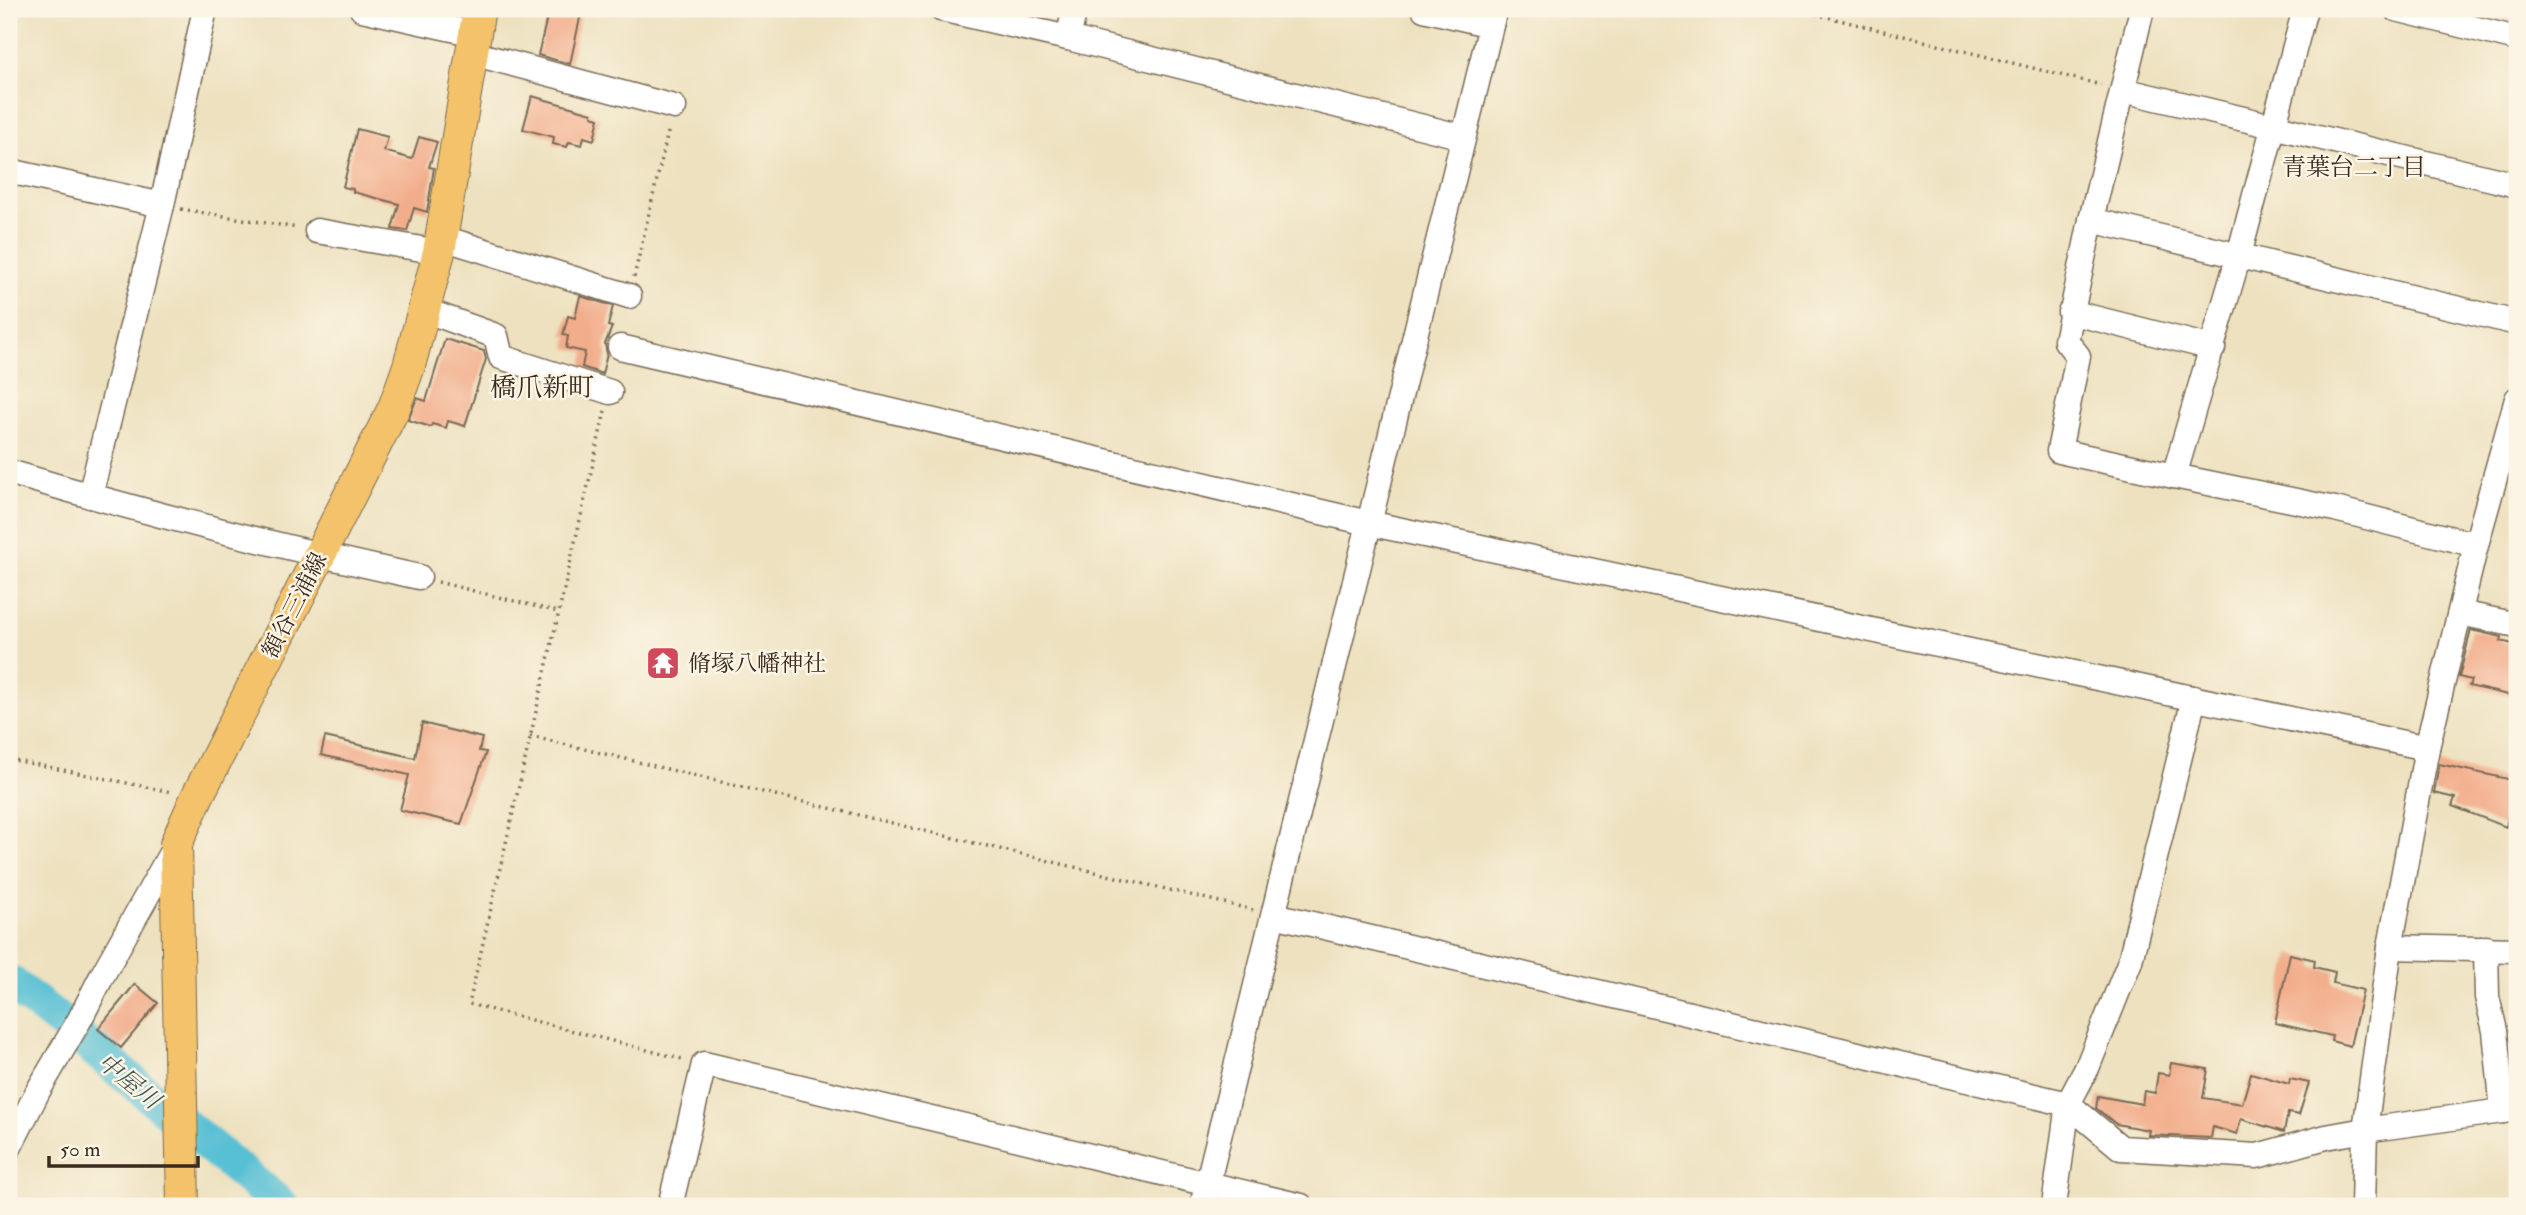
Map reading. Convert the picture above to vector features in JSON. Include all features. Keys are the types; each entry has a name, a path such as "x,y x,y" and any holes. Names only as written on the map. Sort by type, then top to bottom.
{"main road":[{"name":"額谷三浦線","path":"183,1206 176,844 197,797 394,408 409,366 439,245 475,32"}],"street":[{"path":"90,496 162,205 205,9"},
{"path":"362,9 475,32 674,107"},
{"path":"942,9 1463,136"},
{"path":"1068,38 1075,9"},
{"path":"1205,1195 1493,17 1424,9"},
{"path":"2142,9 2070,312 2066,341 2078,356 2059,451 2335,509 2476,545"},
{"path":"2174,476 2213,348 2305,9"},
{"path":"2396,9 2517,39"},
{"path":"2123,90 2517,185"},
{"path":"9,171 162,205"},
{"path":"2091,220 2517,323"},
{"path":"317,232 439,245 629,296"},
{"path":"424,310 496,336 501,357 610,391"},
{"path":"2070,312 2213,348"},
{"path":"620,347 1368,523 2427,748"},
{"path":"2363,1206 2365,1130 2390,947 2427,748 2476,545 2517,399"},
{"path":"9,472 90,496 320,555 419,577"},
{"path":"2460,613 2517,625"},
{"path":"2054,1206 2068,1104 2087,1068 2130,961 2194,698"},
{"path":"9,1148 176,844"},
{"path":"1274,915 2068,1104 2121,1148 2257,1156 2365,1130 2510,1110 2487,997 2486,948"},
{"path":"2390,947 2517,950"},
{"path":"670,1206 704,1064 1205,1195 1301,1206"}],"path":[{"path":"1795,9 2123,90"},
{"path":"629,296 674,107"},
{"path":"162,205 317,232"},
{"path":"610,391 468,1004 704,1064"},
{"path":"419,577 558,612"},
{"path":"530,736 1274,915"},
{"path":"9,759 197,797"}],"building":[{"path":"549,9 582,9 570,64 538,55"},
{"path":"532,96 592,113 592,116 599,118 594,140 584,137 582,145 569,142 567,147 553,144 554,137 523,129"},
{"path":"357,129 388,137 384,151 412,159 419,137 437,142 429,167 434,168 427,212 414,208 407,231 392,229 399,204 343,187"},
{"path":"580,296 613,306 608,326 612,327 605,344 607,354 602,374 582,367 585,352 566,348 568,336 563,335 568,316 575,318"},
{"path":"445,339 484,351 486,359 465,426 448,421 446,428 432,424 431,427 408,420 417,398 426,401"},
{"path":"2471,630 2502,637 2501,641 2517,645 2517,697 2469,686 2471,680 2459,677"},
{"path":"422,723 482,738 479,751 486,752 461,824 400,810 409,775 321,755 325,737 415,758"},
{"path":"2439,764 2517,781 2506,827 2452,806 2455,798 2434,793"},
{"path":"2290,954 2315,960 2314,967 2335,972 2333,983 2363,990 2350,1046 2331,1041 2332,1036 2275,1023"},
{"path":"135,984 158,1003 121,1048 98,1029"},
{"path":"2171,1063 2208,1069 2203,1098 2242,1104 2251,1073 2289,1084 2290,1079 2309,1083 2299,1115 2288,1113 2284,1132 2241,1119 2237,1134 2213,1127 2211,1138 2148,1135 2149,1130 2116,1124 2096,1108 2098,1096 2142,1104 2144,1091 2155,1093 2158,1073 2169,1075"}],"waterway":[{"name":"中屋川","path":"9,982 55,1017 282,1206"}],"place":[{"name":"脩塚八幡神社","path":"663,663"}],"district":[{"name":"青葉台二丁目","path":"2354,167"},
{"name":"橋爪新町","path":"542,387"}]}
